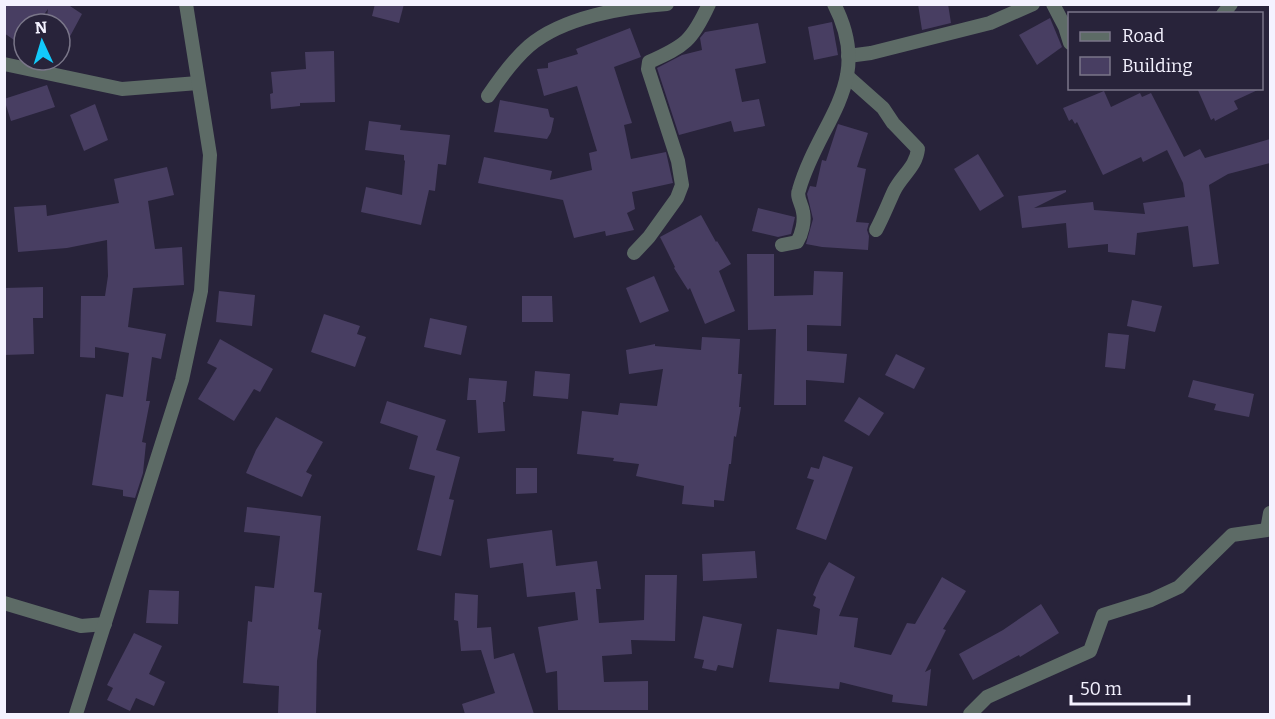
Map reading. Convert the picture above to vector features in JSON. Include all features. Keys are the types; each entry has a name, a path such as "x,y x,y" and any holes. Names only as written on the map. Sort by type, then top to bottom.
{"street":[{"path":"76,714 182,380 201,291 210,155 186,4"},
{"path":"488,96 504,72 531,45 565,24 605,13 667,4"},
{"path":"634,253 649,237 677,198 682,185 678,160 648,69 649,62 679,47 693,36 709,4"},
{"path":"782,245 797,242 801,236 804,213 797,194 806,169 842,97 850,64 843,23 834,4"},
{"path":"848,56 871,53 990,23 1033,4"},
{"path":"1053,4 1068,37"},
{"path":"4,64 122,89 198,83"},
{"path":"847,76 883,108 892,123 918,149 917,158 895,189 876,230"},
{"path":"970,714 987,697 1090,651 1103,615 1151,600 1179,587 1232,535 1266,530 1270,513"},
{"path":"4,603 81,626 105,624"}],"building":[{"path":"4,4 67,4 82,14 72,33 72,12 48,12 48,9 46,12 12,12 12,39 4,33"},
{"path":"375,4 404,4 399,23 372,16"},
{"path":"918,4 948,4 951,23 922,30"},
{"path":"1050,18 1062,47 1037,65 1019,35"},
{"path":"832,22 838,55 814,60 808,27"},
{"path":"758,23 766,63 735,69 742,102 759,99 765,126 734,132 731,121 679,135 657,68 682,55 702,50 700,38 705,32"},
{"path":"630,28 641,57 614,67 632,123 624,125 631,159 666,152 673,183 632,192 635,209 627,213 634,230 606,236 605,231 574,238 563,200 478,183 484,157 552,171 550,180 592,170 589,153 597,151 577,86 544,96 537,69 548,68 548,63 578,54 576,49"},
{"path":"334,51 335,102 300,103 300,106 271,109 270,94 273,93 271,72 306,69 305,52"},
{"path":"47,85 55,107 11,121 4,99"},
{"path":"1198,90 1258,90 1234,101 1238,109 1215,121 1214,118 1211,120"},
{"path":"1104,91 1111,107 1140,93 1142,97 1151,93 1184,157 1200,149 1205,158 1270,139 1270,163 1228,174 1209,185 1219,264 1193,267 1188,226 1137,233 1135,255 1108,252 1108,244 1068,248 1066,223 1022,228 1018,196 1066,190 1034,208 1093,202 1094,210 1145,214 1143,203 1185,197 1183,183 1167,150 1143,162 1141,157 1103,175 1077,122 1075,124 1072,119 1069,121 1063,108"},
{"path":"500,100 548,109 550,117 554,118 547,139 494,132"},
{"path":"95,104 108,140 84,151 70,115"},
{"path":"369,121 401,125 400,130 450,135 446,165 438,164 435,191 429,190 421,225 361,212 366,187 402,195 405,161 404,155 365,150"},
{"path":"838,124 868,133 857,167 866,169 856,222 869,223 868,250 806,244 813,219 807,194 810,186 816,187 822,160 826,161"},
{"path":"978,154 1004,196 980,211 954,169"},
{"path":"167,167 174,195 148,201 155,249 182,247 184,285 133,288 128,327 166,334 161,359 152,357 146,401 150,401 142,442 146,443 143,473 135,498 123,496 123,490 92,485 106,394 123,397 129,353 95,347 95,358 80,357 81,296 105,296 108,276 107,240 67,248 18,252 14,207 46,205 47,216 119,203 114,179"},
{"path":"758,208 795,217 791,234 778,237 752,231"},
{"path":"701,215 731,264 719,271 735,311 705,324 690,288 688,290 674,268 660,237"},
{"path":"747,254 774,254 774,296 813,295 814,271 843,272 841,326 807,325 807,351 847,354 844,383 806,380 806,405 774,405 776,329 748,330"},
{"path":"654,276 669,311 640,323 626,288"},
{"path":"43,287 43,318 33,318 34,354 4,355 4,288"},
{"path":"219,291 255,295 252,326 216,322"},
{"path":"522,296 552,296 553,322 522,322"},
{"path":"1132,300 1162,306 1155,332 1127,326"},
{"path":"324,314 360,326 357,334 366,337 355,367 311,352"},
{"path":"430,318 467,326 461,355 424,347"},
{"path":"1108,333 1129,335 1125,369 1105,367"},
{"path":"702,337 740,339 738,374 742,374 739,407 741,407 724,501 714,500 714,507 682,504 684,486 636,476 639,464 613,461 614,458 577,454 582,411 618,415 620,403 657,406 663,369 629,374 626,350 655,344 655,346 701,350"},
{"path":"220,339 273,369 260,392 254,389 234,421 198,399 217,368 207,363"},
{"path":"896,354 925,368 914,389 885,375"},
{"path":"535,371 570,374 568,399 533,396"},
{"path":"469,378 507,381 505,402 503,402 505,431 478,433 476,400 467,400"},
{"path":"1193,380 1254,394 1249,417 1214,410 1216,404 1188,397"},
{"path":"859,397 884,413 869,436 844,421"},
{"path":"387,401 446,420 436,450 460,457 449,499 454,500 441,556 417,550 435,476 409,469 418,436 380,423"},
{"path":"276,417 323,442 306,472 312,475 302,497 246,473 256,450"},
{"path":"823,456 853,467 826,540 796,529 814,480 807,478 811,467 819,469"},
{"path":"516,468 537,468 537,493 516,494"},
{"path":"247,507 321,516 314,592 322,593 318,629 321,630 317,661 316,714 278,713 279,686 243,683 248,621 252,622 255,586 274,588 280,536 244,532"},
{"path":"552,530 556,566 597,561 601,589 596,589 599,623 644,620 645,575 677,575 675,641 631,640 632,654 602,656 604,682 648,681 648,710 558,710 557,671 546,673 538,627 578,620 575,592 527,597 523,563 490,568 487,539"},
{"path":"755,551 757,578 703,581 702,554"},
{"path":"829,562 855,577 839,616 858,618 854,647 891,655 907,623 915,624 942,577 966,591 943,629 946,630 925,672 931,669 927,706 892,702 893,695 840,682 839,689 769,682 777,629 817,635 820,609 813,606 816,597 813,595"},
{"path":"149,590 179,591 178,624 146,623"},
{"path":"455,593 478,595 477,628 491,627 494,659 514,653 534,714 465,714 462,704 495,693 481,650 461,651 458,621 454,620"},
{"path":"1041,604 1059,633 1020,657 1019,655 973,680 959,654 1003,630"},
{"path":"703,616 742,624 733,668 718,665 716,671 702,668 704,660 694,658"},
{"path":"134,633 162,646 149,674 165,682 154,706 136,698 130,711 107,700 113,688 107,685"}]}
